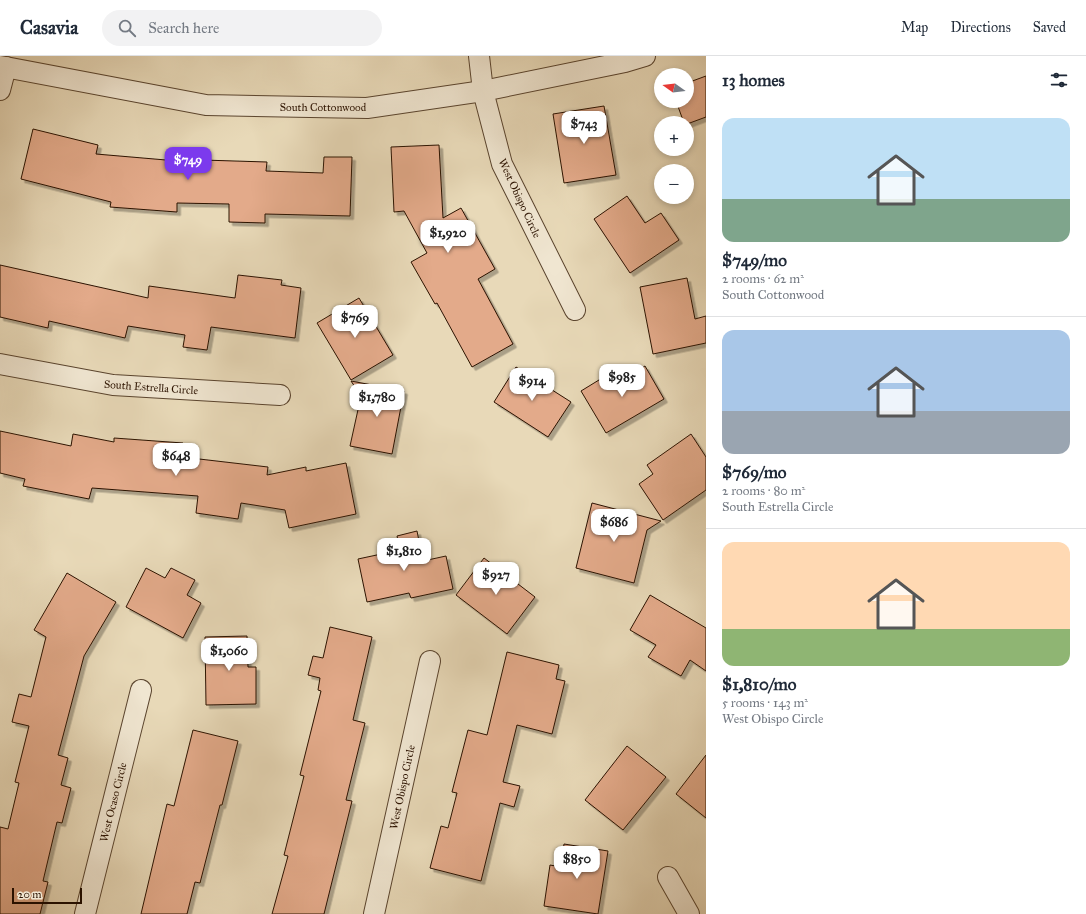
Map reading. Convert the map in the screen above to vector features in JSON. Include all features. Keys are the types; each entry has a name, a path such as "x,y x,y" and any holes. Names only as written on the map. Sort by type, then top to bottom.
{"street":[{"name":"West Obispo Circle","path":"479,56 483,90 502,164 575,310"},
{"name":"South Cottonwood","path":"3,66 206,105 366,108 483,90 625,62 645,56"},
{"path":"0,90 3,66"},
{"name":"South Estrella Circle","path":"0,364 113,386 280,395"},
{"name":"West Obispo Circle","path":"374,914 430,660"},
{"name":"West Ocaso Circle","path":"85,914 141,690"},
{"path":"668,877 689,914"}],"building":[{"path":"706,76 706,117 694,121 694,116 681,116 679,108 694,108 694,80"},
{"path":"604,106 616,175 564,183 553,114"},
{"path":"33,129 98,145 96,154 201,163 202,160 267,162 266,171 323,173 324,157 352,157 350,216 265,214 265,223 229,222 229,204 177,203 177,212 110,207 111,202 21,179"},
{"path":"439,145 443,218 461,208 495,269 478,279 513,344 472,367 437,303 435,304 411,262 427,253 404,211 394,212 391,147"},
{"path":"627,196 645,223 661,213 679,240 630,273 594,219"},
{"path":"0,265 148,298 149,286 235,298 238,275 282,280 281,285 301,288 295,338 211,327 207,350 183,347 185,335 128,326 125,338 49,321 48,328 0,317"},
{"path":"687,278 695,319 706,316 706,343 653,354 640,287"},
{"path":"359,298 393,355 351,380 317,323"},
{"path":"645,366 664,399 606,433 581,391 612,372 618,381"},
{"path":"516,367 571,402 548,437 494,402"},
{"path":"351,381 404,391 392,454 350,446 361,396"},
{"path":"0,431 71,446 73,434 114,442 114,438 183,443 182,457 268,467 267,475 306,467 306,471 346,463 356,514 289,528 285,510 241,503 238,519 196,513 198,496 92,488 89,499 23,486 25,479 0,473"},
{"path":"691,434 706,457 706,490 663,520 639,484 653,474 647,465"},
{"path":"592,503 661,521 647,530 634,583 576,568"},
{"path":"417,531 423,561 446,556 453,589 411,598 409,593 367,602 358,559 400,550 397,536"},
{"path":"484,558 535,597 507,634 456,595"},
{"path":"146,568 165,578 171,568 195,580 187,595 201,603 183,638 126,607"},
{"path":"67,573 116,602 84,656 58,755 68,758 61,785 71,788 62,823 57,822 43,881 48,882 40,914 0,914 0,827 8,829 19,783 15,782 29,726 12,722 19,694 31,697 46,637 34,630"},
{"path":"650,595 706,628 706,671 690,660 681,676 648,657 656,645 630,630"},
{"path":"330,627 372,637 353,720 365,723 346,800 352,801 324,914 272,914 288,856 284,855 304,776 300,775 321,691 318,690 320,678 308,675 313,656 323,658"},
{"path":"247,636 248,667 256,667 256,704 206,705 205,637"},
{"path":"507,652 559,665 556,679 565,681 552,734 517,725 503,782 520,786 514,807 500,803 481,881 430,868 441,826 448,828 457,793 452,792 468,730 487,735"},
{"path":"193,730 238,741 200,883 195,882 187,914 141,914 167,804 174,806"},
{"path":"627,746 666,777 623,830 585,800"},
{"path":"706,755 706,818 676,794"},
{"path":"564,844 608,851 598,914 544,906 550,865 561,867"}]}
